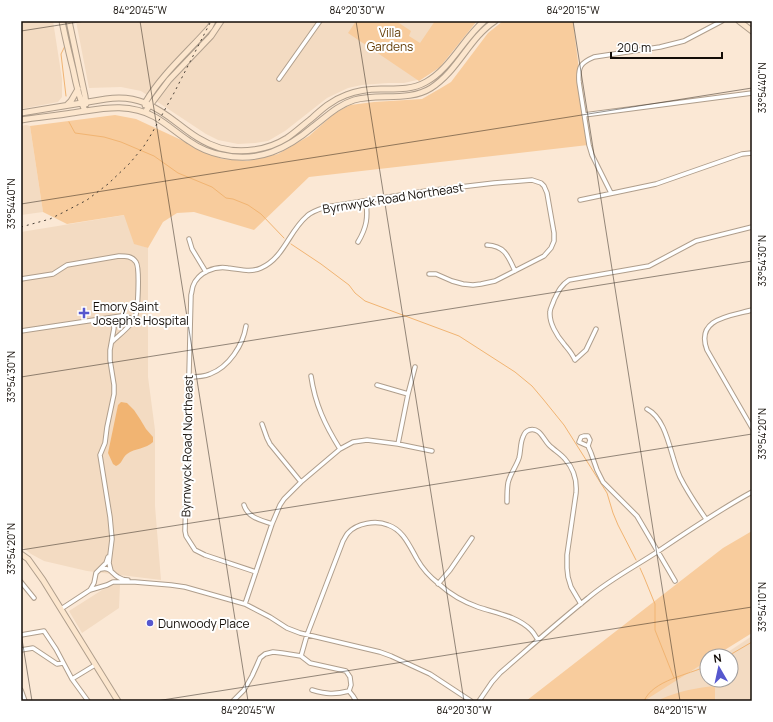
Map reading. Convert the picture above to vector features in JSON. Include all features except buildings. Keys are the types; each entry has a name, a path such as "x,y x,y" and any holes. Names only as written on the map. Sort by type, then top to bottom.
{"main road":[{"path":"62,21 64,34 84,102 85,111"},
{"path":"66,105 80,89 69,21"},
{"path":"145,112 155,87 210,27 213,21"},
{"path":"148,104 211,36 221,21"},
{"path":"21,113 84,102 118,98 130,99 148,104 199,139 214,146 238,150 251,150 267,147 287,138 335,99 347,94 379,89 406,88 426,83 443,69 471,35 486,22 495,21"},
{"path":"738,21 752,31"},
{"path":"21,120 117,107 130,108 145,112 162,121 189,142 209,151 234,157 250,157 266,154 279,150 290,144 346,102 377,96 417,94 431,88 445,78 485,29 486,22"},
{"path":"21,554 28,559 42,580 118,701"}],"street":[{"path":"279,78 320,21"},
{"path":"611,194 592,155 589,145 578,73 581,65 586,60 594,57 660,47 684,41 722,21"},
{"path":"584,115 752,93"},
{"path":"580,200 656,184 742,154 752,153"},
{"name":"Byrnwyck Road Northeast","path":"256,572 205,555 195,550 186,536 191,295 193,285 201,275 212,269 228,268 241,271 252,271 269,264 277,257 307,216 314,211 326,207 426,190 494,183 532,180 541,183 544,186 547,193 554,241 552,248 544,256 490,282 473,285 458,283 436,274 429,274"},
{"path":"358,242 367,222 366,200"},
{"path":"596,329 586,350 575,360 555,331 550,313 558,292 569,280 649,266 696,241 752,226"},
{"path":"189,239 192,249 206,272"},
{"path":"487,245 496,246 503,250 515,271"},
{"path":"21,279 53,274 67,265 119,256 130,257 136,262 139,273 136,313 134,320 112,342"},
{"path":"752,310 718,319 711,323 706,332 705,344 752,428"},
{"path":"21,331 121,316 134,320"},
{"path":"110,318 114,328 110,360 114,394 105,443 100,454 110,517 112,539 109,563 113,578 112,582"},
{"path":"189,377 209,375 220,369 233,356 243,337 246,326"},
{"path":"398,444 415,367"},
{"path":"311,376 319,408 329,431 340,449"},
{"path":"377,385 408,394"},
{"path":"647,409 658,419 667,439 680,477 706,519"},
{"path":"262,424 270,444 301,482"},
{"path":"507,502 508,484 519,458 522,437 525,432 529,430 539,432 543,435 550,446 565,459 572,470 577,485 567,555 567,568 571,587 581,604"},
{"path":"245,604 272,524 284,499 301,482 340,449 353,442 374,441 432,451"},
{"path":"588,446 603,482 637,516 675,581"},
{"path":"480,701 492,682 500,673 560,621 606,584 728,505 752,492"},
{"path":"244,505 247,512 252,516 272,524"},
{"path":"301,656 307,635 343,541 348,533 354,528 362,524 371,523 386,524 394,527 411,547 422,567 438,584 464,601 477,607 512,618 532,630 538,640"},
{"path":"438,584 450,570 472,538"},
{"path":"90,590 94,583 96,573 106,563 110,550"},
{"path":"101,568 107,568 120,578 135,582"},
{"path":"21,582 34,598"},
{"path":"61,609 90,590 107,586 112,582 165,584 185,587 245,604 287,628 300,633 391,656 430,674 471,701"},
{"path":"21,635 44,631 56,649 72,679 87,701"},
{"path":"21,650 33,648 56,664 63,664"},
{"path":"233,701 244,690 260,658 265,654 273,652 301,656 310,663 346,671 350,677 351,685 349,691"},
{"path":"72,679 95,665"},
{"path":"21,690 25,701"},
{"path":"312,690 338,694 349,691"},
{"path":"349,691 356,701"}],"shaded area":[{"path":"21,21 53,21 62,79 62,97 58,102 21,109"},
{"path":"76,21 474,21 437,69 428,75 417,80 404,83 362,85 348,88 327,98 285,131 268,141 238,144 218,140 206,134 141,91 121,87 89,88"},
{"path":"21,126 30,126 43,212 21,215"},
{"path":"125,215 134,243 148,248 148,377 155,430 155,506 161,580 87,571 44,561 31,554 21,546 21,232"},
{"path":"121,402 127,403 134,410 153,437 153,442 127,454 120,464 116,466 113,464 108,453 118,405"},
{"path":"114,585 120,585 119,608 82,633 69,611 102,590"},
{"path":"752,636 752,701 640,701 644,688 699,665 699,688 739,688 739,648 734,648"}],"green space":[{"name":"Villa Gardens","path":"356,21 396,21 411,31 409,36 420,43 435,21 477,21 440,67 419,81 348,33"},
{"path":"503,21 573,21 588,145 309,177 254,230 194,212 177,213 163,222 148,248 134,244 124,215 67,224 43,212 30,126 115,115 136,119 222,159 247,161 278,154 309,136 335,113 350,105 422,99 451,82 488,33"},
{"path":"752,531 752,633 728,648 699,648 699,666 644,701 526,701 723,548"},
{"path":"715,688 715,701 660,701 668,696 694,689"}],"waterway":[{"path":"65,46 61,54 66,96"},
{"path":"69,122 75,133 104,137 121,142 154,156 178,173 212,187 226,198 248,205 261,214 284,238"},
{"path":"291,244 349,285 355,293 365,301 459,336 515,372 532,386 564,425 607,493 618,525 636,560"},
{"path":"640,568 655,604 655,630 674,678"},
{"path":"739,650 752,642"},
{"path":"644,701 655,688 663,683 699,669"}],"railway":[{"path":"21,227 50,219 87,200 108,184 130,163 144,146 152,133 211,21"}],"place":[{"name":"Emory Saint Joseph's Hospital","path":"84,313"},
{"name":"Dunwoody Place","path":"150,623"}]}
